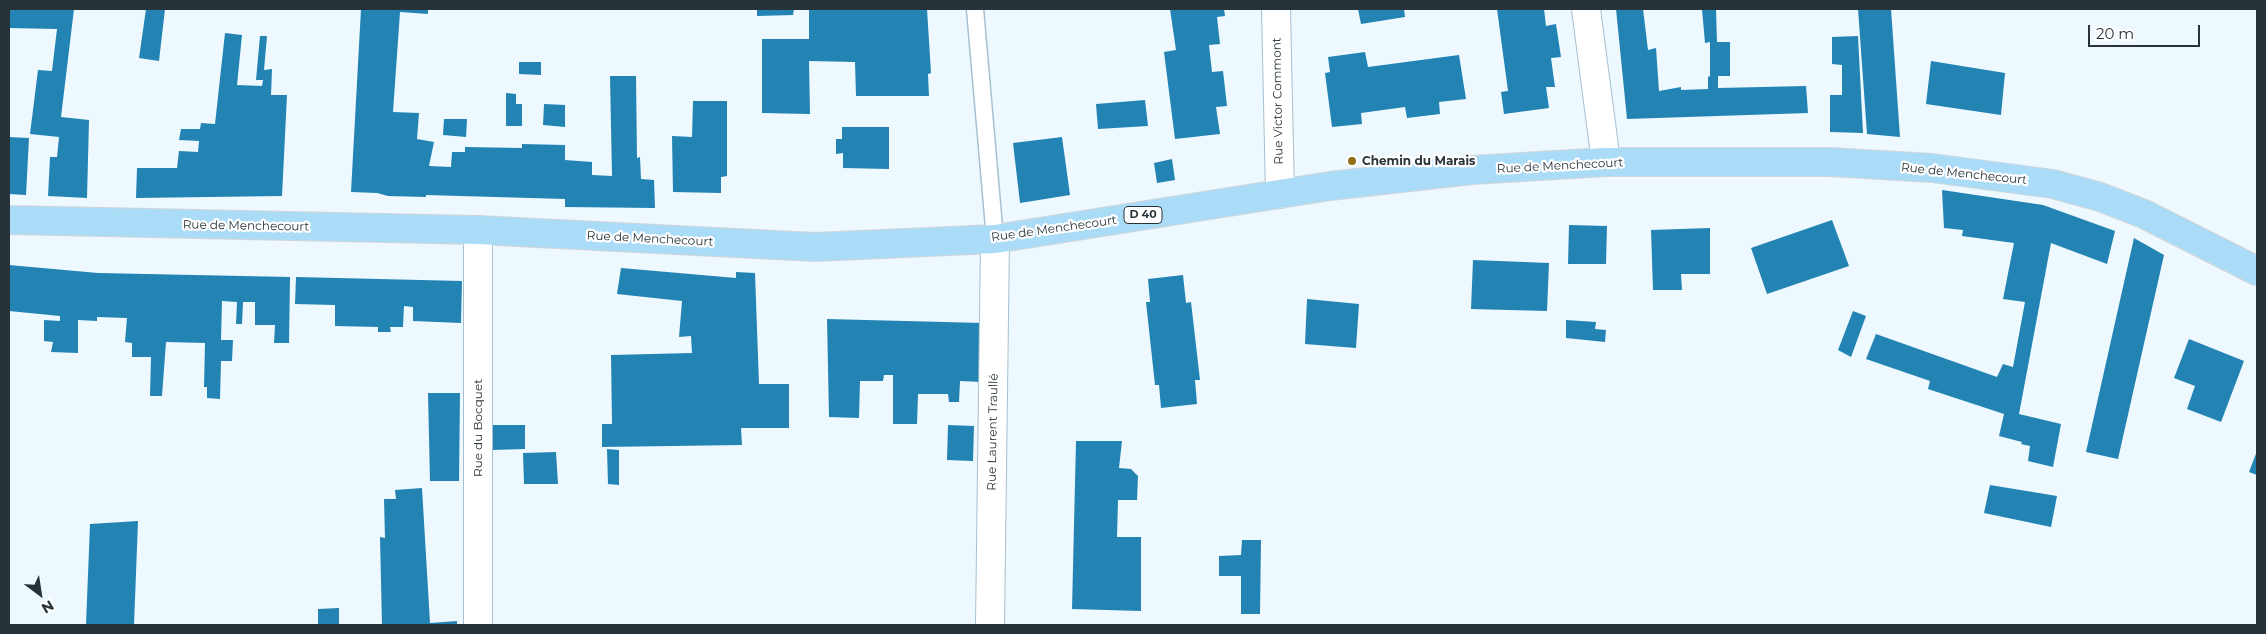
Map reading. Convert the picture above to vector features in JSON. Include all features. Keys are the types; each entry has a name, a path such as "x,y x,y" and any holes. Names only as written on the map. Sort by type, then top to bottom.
{"main road":[{"name":"Rue de Menchecourt","path":"9,220 478,230 815,247 995,239 1280,194 1472,170 1606,162 1830,162 1932,168 2053,184 2100,197 2144,214 2257,271"}],"street":[{"name":"Rue Victor Commont","path":"1276,9 1280,194"},
{"path":"1586,9 1606,162"},
{"name":"Rue du Bocquet","path":"478,230 478,625"},
{"name":"Rue Laurent Traullé","path":"990,625 995,239"}],"lane":[{"path":"975,9 995,239"}],"building":[{"path":"9,9 74,9 61,117 89,120 87,198 48,196 50,157 57,157 59,137 30,134 38,70 52,71 57,29 9,28"},
{"path":"146,9 165,9 159,61 139,58"},
{"path":"361,9 428,9 428,14 400,12 393,112 419,113 417,139 434,142 429,166 451,167 452,152 465,152 465,147 522,148 522,144 565,145 565,160 592,162 592,175 612,176 610,76 636,76 637,158 640,157 641,179 654,180 655,208 565,207 565,199 426,195 426,197 388,196 377,193 351,192"},
{"path":"757,9 794,9 793,15 757,16"},
{"path":"809,9 927,9 931,73 928,74 929,96 856,96 855,62 809,61 810,114 762,113 762,39 809,39"},
{"path":"1170,9 1224,9 1225,16 1217,17 1220,44 1209,45 1212,72 1223,71 1227,106 1216,107 1220,134 1175,139 1164,52 1176,50"},
{"path":"1358,9 1404,9 1405,17 1361,24"},
{"path":"1497,9 1544,9 1546,26 1556,24 1561,57 1551,58 1555,87 1546,87 1549,108 1504,114 1501,92 1508,91"},
{"path":"1616,9 1643,9 1648,50 1656,48 1659,91 1681,87 1681,90 1708,89 1710,42 1705,43 1702,9 1716,9 1717,42 1730,42 1730,76 1718,76 1718,88 1806,86 1808,113 1627,119"},
{"path":"1858,9 1891,9 1900,137 1867,134"},
{"path":"225,33 242,35 237,85 262,86 263,80 256,80 260,36 267,36 264,70 272,69 271,95 287,95 282,196 136,198 137,168 177,168 179,151 198,152 199,141 179,140 181,129 200,129 201,123 215,124"},
{"path":"1858,36 1863,133 1830,132 1830,95 1842,95 1842,65 1832,64 1832,37"},
{"path":"1365,52 1368,67 1459,55 1466,99 1439,102 1440,114 1407,118 1405,107 1361,113 1362,124 1332,127 1325,73 1330,72 1328,57"},
{"path":"1931,61 2005,73 2001,115 1926,104"},
{"path":"519,62 541,62 541,75 519,74"},
{"path":"506,93 516,94 516,104 522,104 522,126 506,126"},
{"path":"1145,100 1148,126 1098,129 1096,104"},
{"path":"693,101 727,101 727,176 721,177 721,193 673,192 672,136 692,137"},
{"path":"544,104 565,105 565,127 543,125"},
{"path":"444,119 467,119 466,137 443,135"},
{"path":"842,127 889,127 889,169 843,168 843,153 836,154 836,139 842,139"},
{"path":"9,137 29,138 26,195 9,194"},
{"path":"1062,137 1070,195 1020,203 1013,143"},
{"path":"1172,159 1175,180 1157,183 1154,163"},
{"path":"1942,190 2043,205 2115,231 2107,264 2051,243 2019,414 2061,424 2053,467 2028,461 2030,446 1999,436 2004,414 1928,389 1930,381 1866,359 1876,334 1997,377 2003,364 2013,367 2025,302 2003,299 2014,243 1962,236 1963,230 1944,228"},
{"path":"1832,220 1849,266 1767,294 1751,248"},
{"path":"1569,225 1607,226 1606,264 1568,264"},
{"path":"1710,228 1710,274 1681,274 1682,290 1653,290 1651,230"},
{"path":"2134,238 2164,255 2118,459 2086,452"},
{"path":"1473,260 1549,263 1547,311 1471,309"},
{"path":"9,265 98,273 290,277 289,343 274,343 275,325 255,325 255,302 243,302 242,324 236,324 237,302 222,301 221,340 233,340 232,361 221,361 220,399 207,398 207,387 204,387 205,343 166,342 162,396 150,396 151,357 132,357 132,343 125,342 127,318 97,317 97,321 78,320 78,353 51,352 53,342 44,341 44,320 60,321 60,316 9,311"},
{"path":"621,268 736,278 736,272 755,273 759,384 789,384 789,428 741,428 742,445 602,447 602,424 612,424 611,355 692,353 691,336 679,337 682,301 617,294"},
{"path":"1183,275 1186,303 1191,302 1200,380 1195,380 1197,404 1161,408 1159,385 1155,385 1146,302 1150,302 1148,279"},
{"path":"296,277 462,281 461,323 413,321 413,307 404,306 403,327 390,327 391,332 378,332 378,327 335,326 335,305 295,304"},
{"path":"1307,299 1359,304 1356,348 1305,344"},
{"path":"1853,311 1866,316 1851,357 1838,350"},
{"path":"827,319 983,323 982,382 960,381 959,402 949,402 948,394 918,394 917,424 893,424 893,375 884,375 883,381 860,381 859,418 829,417"},
{"path":"1566,320 1596,322 1595,329 1606,330 1605,342 1566,338"},
{"path":"2189,339 2244,361 2221,422 2187,409 2195,386 2174,378"},
{"path":"428,393 460,393 459,481 430,481"},
{"path":"492,425 525,425 525,449 492,450"},
{"path":"948,425 974,426 973,461 947,460"},
{"path":"1076,441 1122,441 1119,468 1131,469 1138,476 1137,500 1118,500 1117,537 1141,537 1141,611 1072,609"},
{"path":"607,449 619,450 619,485 608,484"},
{"path":"2257,451 2257,475 2249,472"},
{"path":"556,452 558,484 524,484 523,453"},
{"path":"1990,485 2057,496 2051,527 1984,513"},
{"path":"422,488 430,623 457,621 457,625 382,625 380,537 385,538 384,499 396,499 395,490"},
{"path":"138,521 134,625 86,625 90,524"},
{"path":"1242,540 1261,540 1260,614 1241,614 1241,576 1219,576 1219,556 1241,555"},
{"path":"339,608 339,625 318,625 318,609"}],"place":[{"name":"Chemin du Marais","path":"1352,161"}]}
